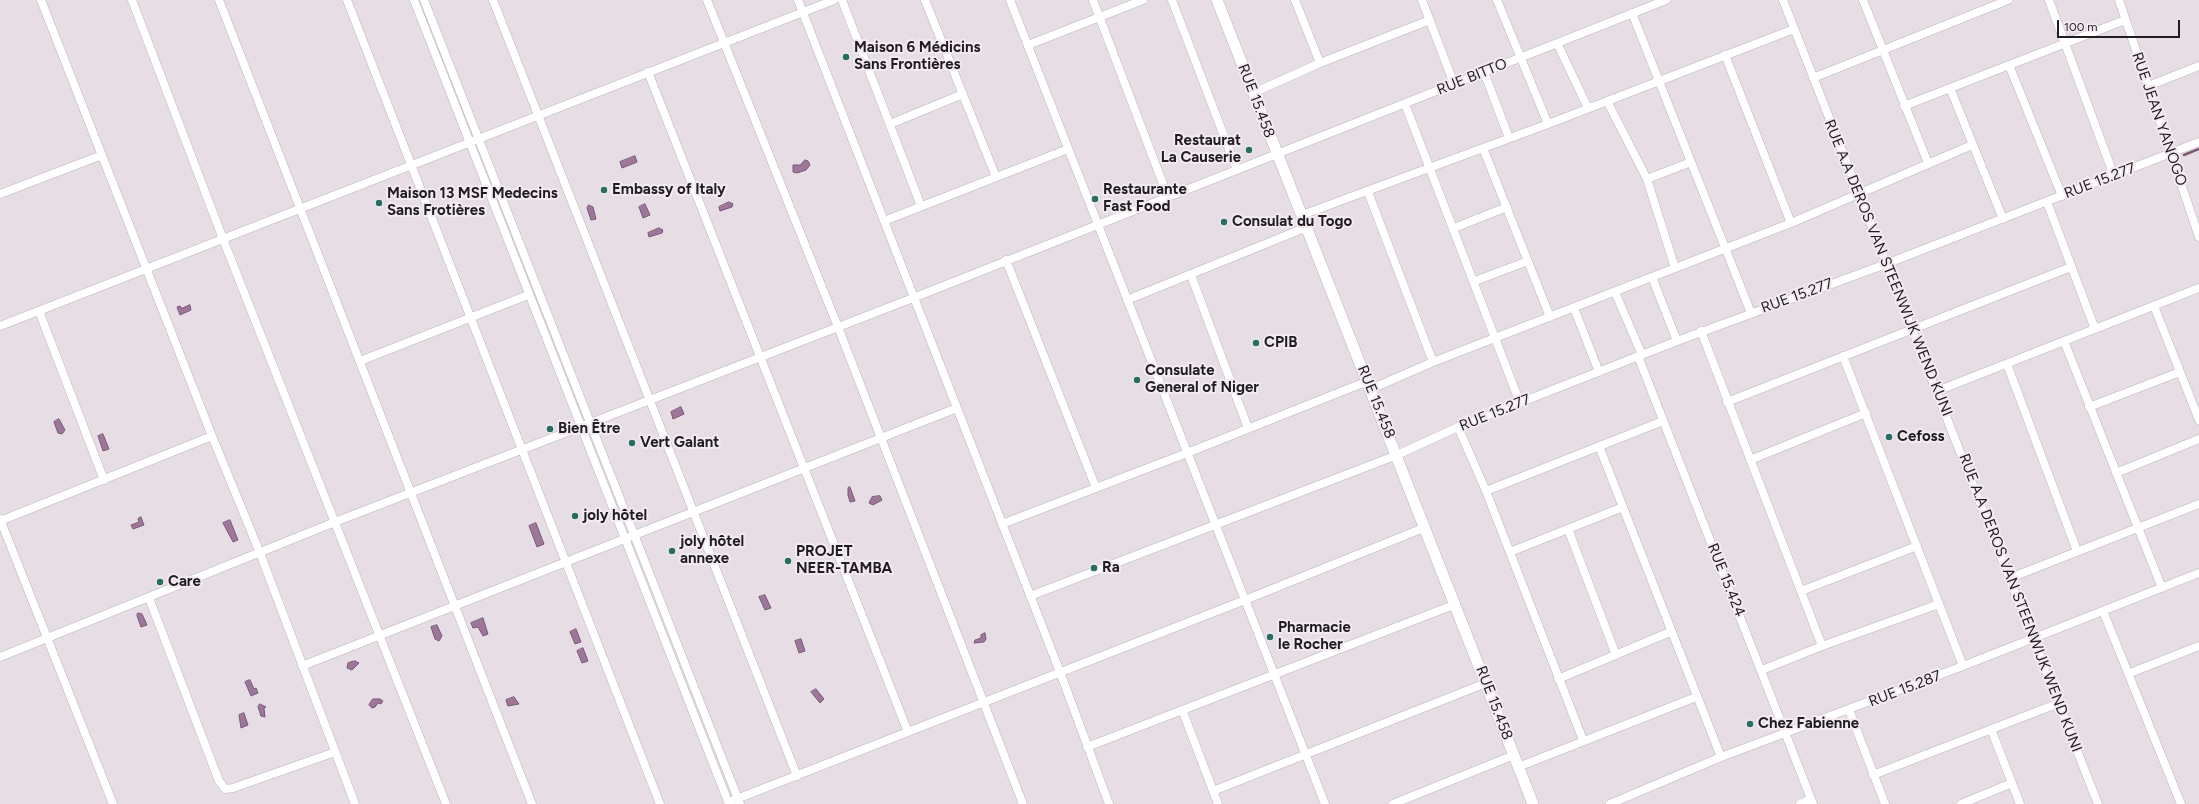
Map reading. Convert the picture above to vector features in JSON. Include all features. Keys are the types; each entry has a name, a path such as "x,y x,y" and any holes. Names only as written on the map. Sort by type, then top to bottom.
{"main road":[{"name":"RUE 15.458","path":"1217,0 1306,228 1426,527 1533,804"}],"street":[{"path":"41,0 212,436 260,553 334,752 355,804"},
{"path":"132,0 223,239 446,804"},
{"path":"219,0 299,209 412,492 454,606 532,804"},
{"path":"346,0 564,562 660,804"},
{"path":"414,0 468,143 728,804 739,801 797,776 1245,600 1426,527"},
{"path":"424,0 477,139 739,801"},
{"path":"494,0 797,776"},
{"path":"707,0 881,436 1023,804"},
{"path":"798,0 1110,804"},
{"path":"0,326 834,0"},
{"path":"842,0 921,206"},
{"path":"925,0 996,177"},
{"path":"1010,0 1325,804"},
{"path":"1093,0 1168,197"},
{"path":"1028,45 1143,0"},
{"path":"1172,0 1237,170"},
{"path":"1295,0 1320,63"},
{"path":"1422,0 1454,84"},
{"path":"1497,0 1548,124"},
{"name":"RUE BITTO","path":"0,656 149,598 335,522 759,356 913,298 1098,223 1237,170 1666,0"},
{"name":"RUE A.A DEROS VAN STEENWIJK WEND KUNI","path":"1783,0 2098,804"},
{"path":"1863,0 1928,163"},
{"path":"1814,78 2008,0"},
{"path":"2049,0 2114,176"},
{"name":"RUE JEAN YANOGO","path":"2119,0 2199,237"},
{"path":"1632,13 1751,313"},
{"path":"1253,93 1320,63 1430,20"},
{"path":"1904,106 2126,20"},
{"path":"1302,215 1368,192 1548,124 1794,29"},
{"path":"1558,43 1588,108"},
{"path":"1725,55 1791,223"},
{"path":"2009,65 2062,196"},
{"path":"2148,86 2199,66"},
{"path":"648,72 908,732"},
{"path":"1484,72 1509,138"},
{"path":"1950,88 2003,219"},
{"path":"890,124 963,94"},
{"path":"1607,101 1647,179 1675,268"},
{"path":"1405,104 1454,228 1520,403"},
{"name":"RUE 15.277","path":"1030,596 1397,455 1458,427 1677,341 1886,264 2199,142"},
{"path":"1002,524 1187,454 1248,428 1433,362 1615,292 1791,223 1972,145"},
{"path":"1483,148 1550,317"},
{"path":"884,221 1068,149"},
{"path":"0,194 102,155"},
{"path":"1647,179 1691,162"},
{"path":"1368,192 1433,362"},
{"path":"2047,202 2095,329"},
{"path":"1454,228 1507,207"},
{"path":"1127,300 1306,228"},
{"path":"1006,260 1096,488"},
{"path":"1474,281 1528,261"},
{"path":"1727,402 2071,267"},
{"path":"1191,275 1248,428"},
{"path":"1652,277 1677,341"},
{"path":"1937,391 2199,288"},
{"name":"RUE 15.424","path":"1615,292 1663,421 1762,670 1812,802"},
{"path":"360,362 469,317 528,295"},
{"path":"2154,306 2199,420"},
{"path":"1574,308 1599,372"},
{"path":"39,311 104,480"},
{"path":"1701,332 1822,646"},
{"path":"2064,342 2162,588"},
{"path":"1843,356 1964,666"},
{"path":"2006,364 2077,551"},
{"path":"2090,407 2180,372"},
{"path":"302,666 881,436 957,408"},
{"path":"1750,460 1866,413"},
{"path":"1486,491 1663,421"},
{"path":"1458,427 1486,491 1583,740"},
{"path":"113,804 0,520 212,436"},
{"path":"2116,473 2199,439"},
{"path":"1599,446 1670,632 1721,757"},
{"path":"2010,578 2199,504"},
{"path":"1510,552 1623,507"},
{"path":"1568,529 1616,656"},
{"path":"1801,590 1917,546"},
{"name":"RUE 15.287","path":"1610,804 1721,757 1964,666 2199,573"},
{"path":"149,598 219,781 225,789 233,788 334,752"},
{"path":"1087,747 1183,712 1274,674 1456,604"},
{"path":"1762,670 1822,646 1939,604"},
{"path":"2103,611 2130,673 2181,804"},
{"path":"1558,679 1616,656 1670,632"},
{"path":"2130,673 2199,646"},
{"path":"1213,791 1486,683"},
{"path":"1518,767 1583,740 1696,697"},
{"path":"1873,774 2059,703"},
{"path":"1849,710 1885,804"},
{"path":"1183,712 1218,804"},
{"path":"1991,729 2020,804"},
{"path":"1396,803 1514,755"},
{"path":"1961,804 2012,783"},
{"path":"1800,804 1812,802"}],"shaded area":[{"path":"635,156 637,162 622,168 620,162"},
{"path":"805,160 808,161 810,165 806,170 797,173 793,172 793,165 800,165"},
{"path":"729,202 733,204 732,207 720,211 719,207"},
{"path":"645,204 650,215 643,218 639,207"},
{"path":"589,205 593,207 596,219 591,220 587,208"},
{"path":"659,228 663,230 662,233 649,237 648,233"},
{"path":"190,305 191,310 180,315 177,307 180,306 182,308"},
{"path":"681,407 684,414 673,419 671,412"},
{"path":"59,419 65,430 62,434 58,433 54,422"},
{"path":"103,434 109,449 103,451 98,436"},
{"path":"850,487 855,501 850,502 848,488"},
{"path":"880,496 882,500 873,505 869,503 872,497"},
{"path":"141,517 144,525 133,529 131,525 139,522 138,519"},
{"path":"230,520 238,540 233,542 223,523"},
{"path":"536,523 544,544 537,547 529,526"},
{"path":"765,595 771,608 765,610 759,597"},
{"path":"138,613 142,614 147,625 141,627 137,616"},
{"path":"483,618 488,634 483,636 478,627 473,628 471,623"},
{"path":"437,625 442,636 439,641 435,639 431,627"},
{"path":"576,629 581,642 575,644 570,632"},
{"path":"985,633 986,639 984,642 974,643 975,640 981,638 981,635"},
{"path":"801,639 805,651 799,653 795,641"},
{"path":"583,648 588,661 582,663 577,651"},
{"path":"355,661 359,663 352,670 347,668 348,663"},
{"path":"250,680 254,689 256,688 258,693 251,696 245,682"},
{"path":"816,689 824,699 820,703 811,692"},
{"path":"514,697 519,704 508,706 506,700"},
{"path":"373,699 380,699 383,701 381,704 378,703 372,708 369,705"},
{"path":"260,704 266,707 264,708 265,717 261,716 258,707"},
{"path":"244,713 248,725 241,728 239,715"}],"waterway":[{"path":"2184,155 2199,149"}],"place":[{"name":"Maison 6 Médicins Sans Frontières","path":"846,57"},
{"name":"Restaurat La Causerie","path":"1249,150"},
{"name":"Embassy of Italy","path":"604,190"},
{"name":"Restaurante Fast Food","path":"1095,199"},
{"name":"Maison 13 MSF Medecins Sans Frotières","path":"379,203"},
{"name":"Consulat du Togo","path":"1224,222"},
{"name":"CPIB","path":"1256,343"},
{"name":"Consulate General of Niger","path":"1137,380"},
{"name":"Bien Être","path":"550,429"},
{"name":"Cefoss","path":"1889,437"},
{"name":"Vert Galant","path":"632,443"},
{"name":"joly hôtel","path":"575,516"},
{"name":"joly hôtel annexe","path":"672,551"},
{"name":"PROJET NEER-TAMBA","path":"788,561"},
{"name":"Ra","path":"1094,568"},
{"name":"Care","path":"160,582"},
{"name":"Pharmacie le Rocher","path":"1270,637"},
{"name":"Chez Fabienne","path":"1750,724"}]}
